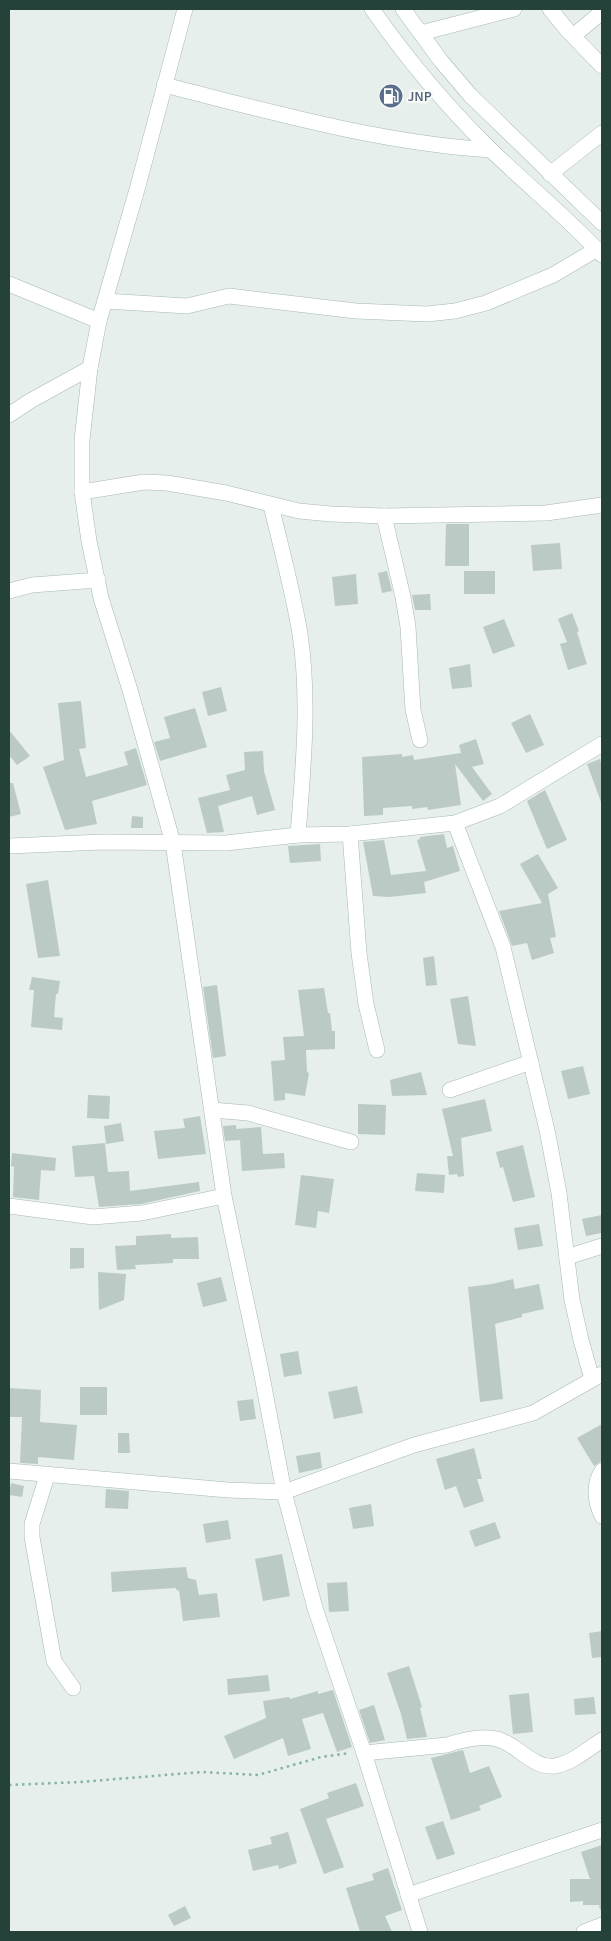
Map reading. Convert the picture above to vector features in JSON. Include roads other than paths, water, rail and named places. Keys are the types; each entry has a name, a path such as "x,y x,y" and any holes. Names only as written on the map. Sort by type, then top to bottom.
{"street":[{"path":"185,9 138,186 98,321 90,368 82,440 82,492 98,580 173,843 224,1196 284,1492 315,1608 364,1753 420,1932"},
{"path":"105,301 187,306 229,296 356,311 427,314 454,311 493,300 553,275 599,252 491,150 426,79 394,40 372,9"},
{"path":"403,9 441,61 470,94 602,223"},
{"path":"421,32 514,9"},
{"path":"550,9 602,66"},
{"path":"573,36 602,12"},
{"path":"164,85 347,130 449,148 491,150"},
{"path":"550,174 602,133"},
{"path":"9,284 98,321"},
{"path":"9,415 30,400 90,368"},
{"path":"82,492 144,482 168,483 226,493 271,505 331,514 384,516 546,513 602,505"},
{"path":"271,505 300,634 304,676 305,716 298,835"},
{"path":"384,516 408,626 413,710 420,740"},
{"path":"9,591 32,585 98,580"},
{"path":"9,846 94,842 226,844 298,835 350,834 455,823 500,806 602,744"},
{"path":"9,1471 47,1476 228,1490 284,1492 414,1445 533,1413 597,1377 580,1340 572,1300 559,1193 547,1130 502,947 455,823"},
{"path":"350,834 359,953 366,1004 377,1050"},
{"path":"450,1090 531,1062"},
{"path":"212,1110 248,1113 351,1142"},
{"path":"9,1206 93,1217 142,1213 224,1196"},
{"path":"567,1257 602,1246"},
{"path":"602,1471 597,1482 596,1494 598,1508 602,1516"},
{"path":"47,1476 32,1524 32,1538 54,1661 73,1688"},
{"path":"364,1753 447,1745 460,1741 485,1738 498,1739 544,1765 554,1766 567,1762 602,1740"},
{"path":"408,1895 602,1830"},
{"path":"584,1932 602,1924"}],"place":[{"name":"JNP","path":"391,96"}]}
